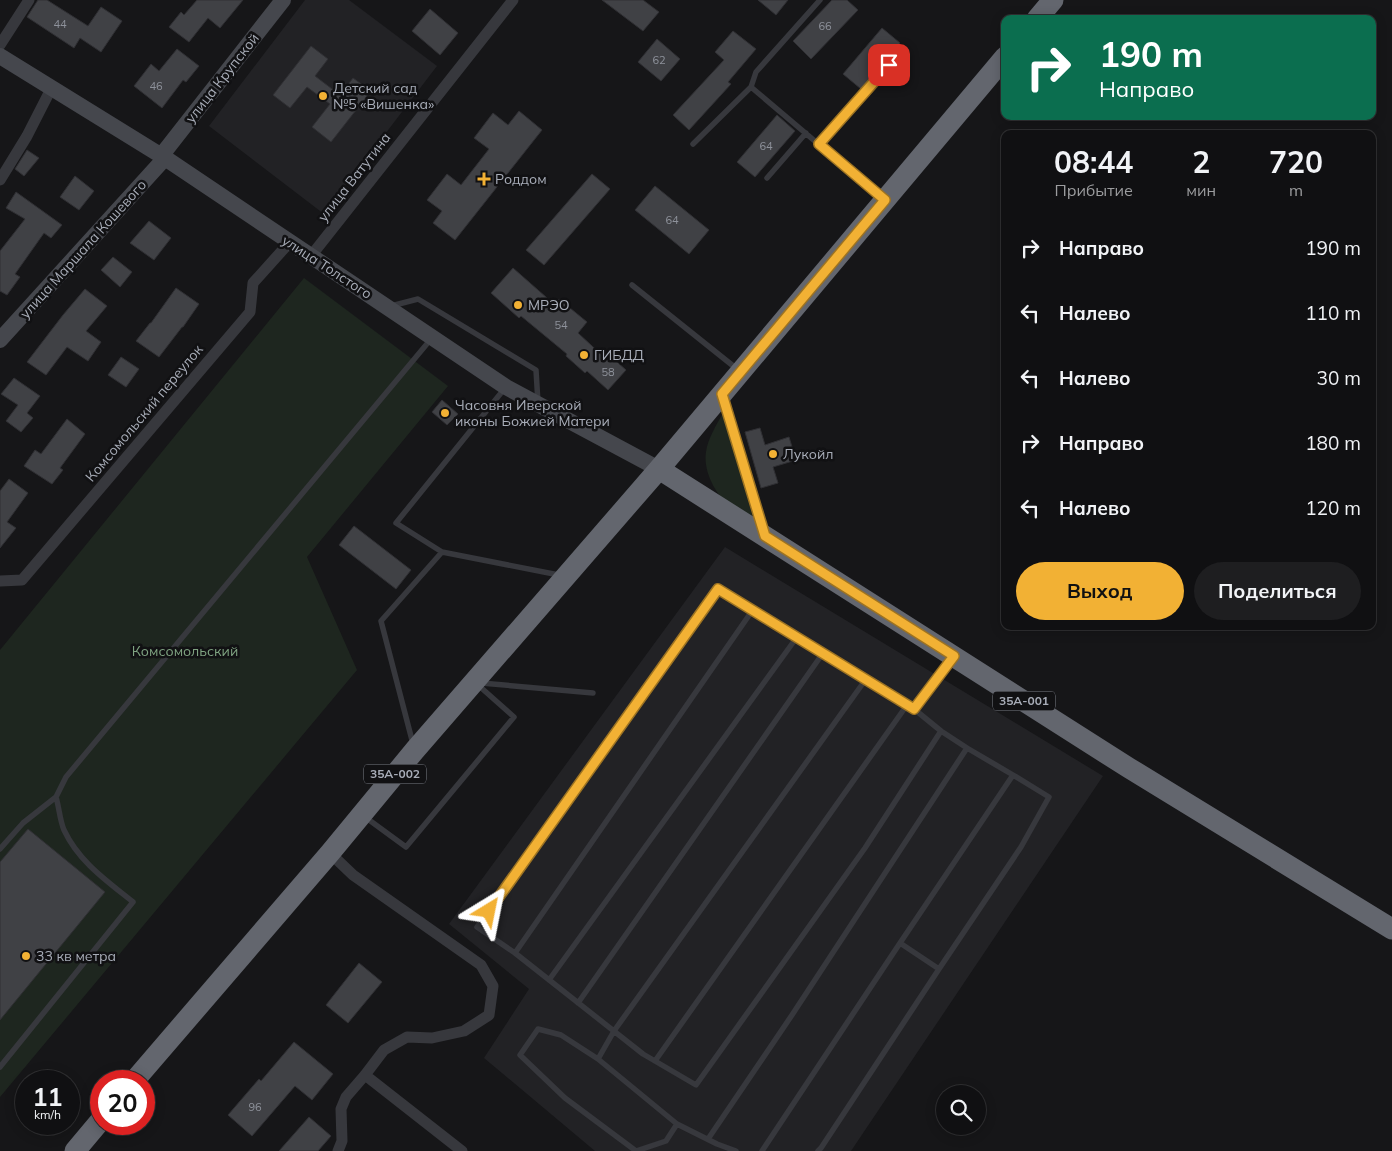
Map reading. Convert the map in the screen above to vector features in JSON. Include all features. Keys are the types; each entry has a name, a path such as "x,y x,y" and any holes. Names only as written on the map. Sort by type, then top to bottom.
{"highway":[{"path":"1040,15 1053,0"},
{"name":"35А-002","path":"143,1070 330,853 415,750 659,469 1001,62"},
{"name":"35А-001","path":"659,469 1137,773 1392,929"},
{"path":"74,1151 90,1133"}],"main road":[{"name":"улица Крупской","path":"163,157 283,0"},
{"name":"улица Толстого","path":"0,56 163,157 506,387 659,469"},
{"name":"улица Маршала Кошевого","path":"0,340 163,157"}],"street":[{"path":"0,46 29,0"},
{"name":"улица Ватутина","path":"311,256 513,0"},
{"path":"0,180 27,136 52,87"},
{"name":"Комсомольский переулок","path":"0,581 22,580 250,312 253,283 289,243"},
{"path":"330,853 353,874 481,965 493,986 489,1015 464,1031 432,1038 406,1037 384,1050 365,1076 346,1097 341,1109 342,1141 338,1151"},
{"path":"365,1076 462,1151"}],"lane":[{"path":"693,144 751,88 756,72 820,0"},
{"path":"819,144 901,52"},
{"path":"751,88 885,200"},
{"path":"767,178 806,133"},
{"path":"632,285 740,372"},
{"path":"386,307 418,299 536,370 538,404"},
{"path":"0,849 22,823 56,797 66,777 432,338"},
{"path":"506,387 396,523 442,552 566,576"},
{"path":"722,394 765,536"},
{"path":"415,750 381,621 442,552"},
{"path":"818,1151 1022,846 1049,797 940,731 914,709 866,678 718,589 478,928 515,953 643,1054 696,1085 865,848 940,731"},
{"path":"515,953 752,611"},
{"path":"549,980 796,637"},
{"path":"578,1003 824,653"},
{"path":"914,709 954,656"},
{"path":"598,1059 614,1031 866,678"},
{"path":"474,682 593,693"},
{"path":"362,814 406,847 514,717 474,682"},
{"path":"655,1061 907,705"},
{"path":"708,1139 792,1015 967,748"},
{"path":"762,1151 1013,775"},
{"path":"0,1067 133,902 88,865 72,844 64,829 56,797"},
{"path":"900,943 939,969"},
{"path":"677,1124 666,1141 636,1151 565,1098 520,1055 538,1029 562,1035 598,1059 677,1124 736,1151"}],"shaded area":[{"name":"Детский сад №5 «Вишенка»","path":"305,0 349,0 437,66 324,214 209,126"},
{"path":"725,547 1103,776 851,1151 595,1151 484,1058 529,989 449,924"}],"green space":[{"name":"Комсомольский","path":"304,278 448,386 307,557 357,670 23,1070 15,1070 15,1079 0,1097 0,650"},
{"path":"723,413 754,521 725,502 716,490 709,475 706,460 707,447"}],"building":[{"path":"38,0 47,0 88,26 101,7 122,21 101,52 80,38 74,48 27,17"},
{"path":"197,0 243,0 220,28 208,18 189,42 169,27 181,12 184,15"},
{"path":"602,0 643,0 659,12 643,31"},
{"path":"758,0 788,0 776,15"},
{"path":"832,0 847,0 858,10 811,59 793,41"},
{"path":"430,9 458,33 440,55 412,31"},
{"path":"882,28 900,43 861,89 843,74"},
{"path":"733,31 756,49 728,82 731,84 689,130 673,115 724,60 715,52"},
{"path":"657,39 680,59 661,81 638,62"},
{"path":"311,46 328,59 315,76 340,95 353,78 371,91 331,142 312,127 330,104 307,87 290,108 273,95"},
{"path":"177,49 199,66 186,82 183,80 162,108 134,86 151,64 159,71"},
{"name":"Роддом","path":"519,111 542,130 455,240 433,223 442,211 427,200 447,174 461,185 489,149 474,138 493,113 508,125"},
{"path":"777,115 795,131 755,177 737,162"},
{"path":"27,150 39,158 24,176 15,169"},
{"path":"592,174 610,189 544,265 526,250"},
{"path":"75,176 94,191 79,210 60,197"},
{"path":"655,186 709,230 689,254 635,210"},
{"path":"16,192 62,225 51,238 44,233 15,274 20,277 7,295 0,291 0,251 25,219 6,208"},
{"path":"149,221 171,238 154,260 130,243"},
{"path":"113,257 132,272 120,287 101,270"},
{"path":"513,268 555,305 559,299 587,322 578,333 605,358 609,355 626,370 608,390 587,371 585,373 566,356 567,354 521,316 519,318 491,293"},
{"path":"176,288 199,304 159,357 136,341"},
{"path":"85,289 107,306 86,331 101,342 88,361 67,347 46,375 27,362"},
{"path":"121,357 139,369 126,387 108,375"},
{"path":"14,378 40,396 27,413 33,418 21,432 6,421 18,405 1,394"},
{"name":"Часовня Иверской иконы Божией Матери","path":"442,400 458,414 447,425 432,412"},
{"path":"67,419 85,434 60,468 63,470 52,484 24,466 35,450 41,454"},
{"name":"Лукойл","path":"760,428 765,445 789,437 796,460 773,467 778,483 761,488 745,432"},
{"path":"9,479 28,493 7,522 16,528 0,548 0,491"},
{"path":"354,526 411,570 396,589 339,545"},
{"name":"33 кв метра","path":"28,829 105,892 0,1020 0,862"},
{"path":"359,963 382,982 348,1023 326,1005"},
{"path":"294,1042 333,1074 312,1100 295,1086 252,1136 228,1115 259,1079 261,1081"},
{"path":"309,1117 331,1136 318,1151 279,1151"}],"place":[{"name":"Детский сад №5 «Вишенка»","path":"323,96"},
{"name":"Роддом","path":"484,179"},
{"name":"МРЭО","path":"518,305"},
{"name":"ГИБДД","path":"584,355"},
{"name":"Часовня Иверской иконы Божией Матери","path":"445,413"},
{"name":"Лукойл","path":"773,454"},
{"name":"33 кв метра","path":"26,956"}],"route":[{"path":"489,911 718,589 914,709 954,656 765,536 722,394 885,200 819,144 889,65"}]}
